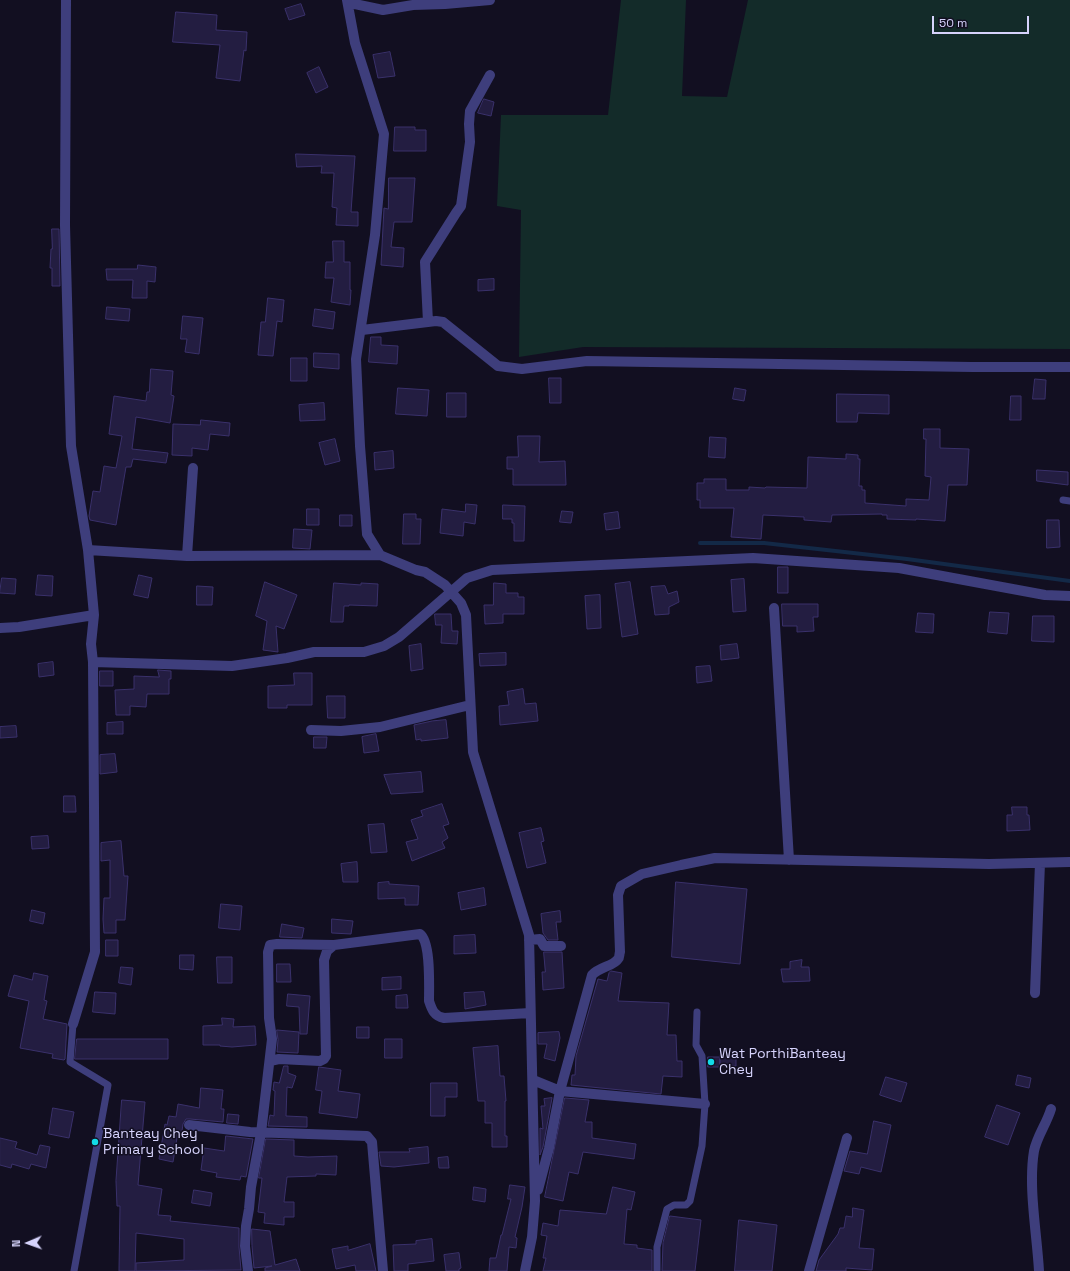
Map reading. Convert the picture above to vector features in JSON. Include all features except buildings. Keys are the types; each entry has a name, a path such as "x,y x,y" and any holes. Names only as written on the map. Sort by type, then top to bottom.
{"street":[{"path":"66,0 65,225 71,446 88,550 90,616 92,628 95,952 73,1024"},
{"path":"380,554 367,534 360,446 356,359 362,330 375,235 384,134 355,43 347,2 383,10 413,5 490,0"},
{"path":"428,322 425,262 461,206 470,142 470,111 490,75"},
{"path":"362,330 428,322 443,322 498,366 522,370 587,361 972,367 1070,367"},
{"path":"187,556 194,468"},
{"path":"88,550 187,556 380,554 429,574 448,588 461,603 466,615 473,752 527,927 529,940 535,1201 532,1237 525,1271"},
{"path":"93,662 212,667 232,666 287,658 314,652 364,652 384,646 398,637 436,603 448,588 467,578 492,570 753,558 899,568 1045,595 1070,596"},
{"path":"774,608 789,860"},
{"path":"0,628 19,627 90,616"},
{"path":"311,730 341,731 380,726 470,705"},
{"path":"535,1201 549,1148 560,1091 592,975 596,971 618,959 620,952 618,895 621,886 642,874 716,858 989,864 1070,862"},
{"path":"1035,993 1040,863"},
{"path":"248,1271 245,1236 251,1187 261,1133 272,1039 269,1018 268,952 270,945 334,945 420,934 424,937 427,951 429,1001 432,1009 438,1016 444,1018 530,1013"},
{"path":"529,940 540,939 546,946 562,946"},
{"path":"270,1061 279,1059 308,1061 324,1059 326,1052 324,960 327,951 334,945"},
{"path":"533,1080 560,1091 706,1104"},
{"path":"1039,1271 1033,1206 1032,1170 1034,1151 1051,1109"},
{"path":"189,1125 261,1133 367,1136 372,1142 383,1271"},
{"path":"809,1271 847,1138"}],"lane":[{"path":"657,1271 657,1247 667,1209 674,1205 686,1205 690,1201 702,1146 706,1104 702,1056 696,1045 697,1012"},
{"path":"73,1024 70,1062 108,1085 74,1271"}],"green space":[{"path":"621,0 686,0 682,96 727,97 748,0 1070,0 1070,349 583,347 519,357 521,210 497,206 501,115 608,115"}],"waterway":[{"path":"700,543 764,543 907,559 1070,581"}],"place":[{"name":"Wat PorthiBanteay Chey","path":"711,1062"},
{"name":"Banteay Chey Primary School","path":"95,1142"}]}
